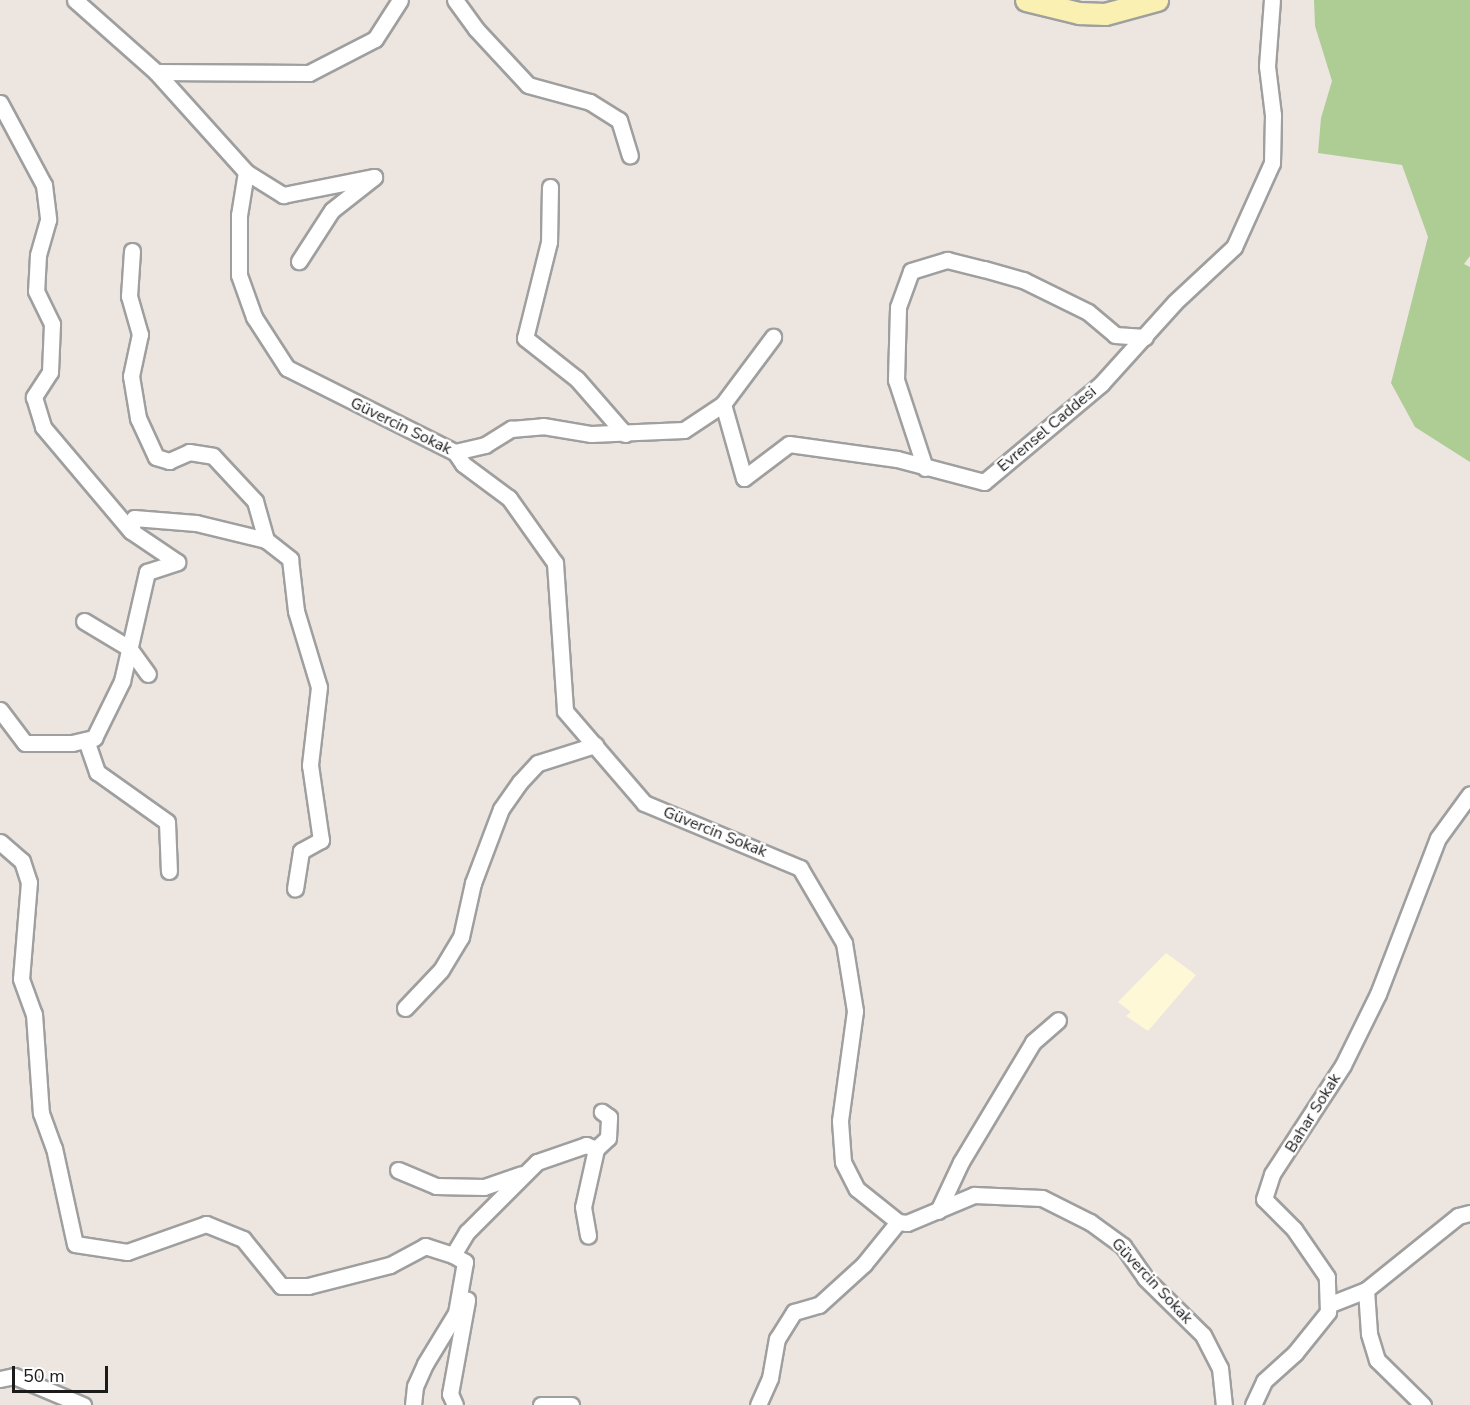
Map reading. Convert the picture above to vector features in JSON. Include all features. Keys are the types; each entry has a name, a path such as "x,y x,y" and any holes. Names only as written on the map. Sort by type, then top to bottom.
{"street":[{"path":"75,0 156,72 246,172 284,195 374,177 332,210 299,261"},
{"path":"156,72 309,73 375,39 400,0"},
{"path":"454,0 476,29 528,85 590,102 619,120 630,155"},
{"path":"1026,0 1079,13 1105,14 1157,0"},
{"name":"Evrensel Caddesi","path":"723,404 744,478 789,444 897,459 984,482 1101,384 1175,302 1234,247 1272,163 1267,66 1272,0"},
{"path":"0,103 44,185 48,220 38,255 36,291 52,324 50,372 34,397 43,427 130,531 177,562 147,572 122,681 94,738 26,743 0,710"},
{"name":"Güvercin Sokak","path":"246,172 239,215 238,276 254,317 286,368 455,452 464,464 509,498 555,563 565,711 644,803 800,868 828,910 844,943 855,1011 840,1121 843,1162 857,1189 898,1222 907,1223 974,1195 1042,1198 1090,1221 1123,1246 1145,1278 1203,1335 1220,1368 1224,1405"},
{"path":"550,187 549,242 525,338 577,379 625,434"},
{"path":"132,251 129,296 140,334 131,376 138,418 156,457 170,461 189,452 213,456 255,501 266,540"},
{"path":"925,468 896,380 898,307 911,271 947,260 1023,280 1088,312 1115,336 1145,337"},
{"path":"455,452 485,444 512,429 543,426 591,434 684,430 723,404 773,337"},
{"path":"130,531 134,518 176,521 266,540 290,559 296,611 319,687 310,765 321,840 301,851 295,889"},
{"path":"84,621 129,648 148,674"},
{"path":"86,740 97,772 167,822 169,871"},
{"path":"405,1008 441,970 461,937 473,883 501,809 520,782 538,763 595,745"},
{"name":"Bahar Sokak","path":"1328,1305 1327,1277 1294,1229 1264,1199 1272,1174 1343,1065 1378,994 1438,838 1470,794"},
{"path":"0,842 21,861 29,882 21,979 34,1014 40,1113 54,1148 75,1244 127,1252 206,1224 243,1239 281,1286 308,1286 390,1264 425,1246 459,1258"},
{"path":"938,1211 961,1162 1033,1042 1058,1020"},
{"path":"588,1236 583,1207 596,1149 608,1138 609,1116 602,1112"},
{"path":"413,1405 415,1386 425,1364 456,1313 459,1258 467,1232 537,1162 586,1145 596,1149"},
{"path":"398,1170 436,1185 484,1187 527,1172"},
{"path":"1253,1405 1264,1381 1295,1353 1328,1312 1328,1305 1366,1290 1458,1216 1470,1212"},
{"path":"759,1405 770,1378 777,1340 794,1312 819,1305 864,1264 898,1222"},
{"path":"455,1405 450,1394 468,1305 459,1258"},
{"path":"1366,1290 1369,1333 1377,1360 1423,1405"},
{"path":"0,1379 14,1376 83,1405"},
{"path":"541,1405 571,1405"}],"shaded area":[{"path":"1166,953 1196,975 1148,1031 1126,1016 1131,1012 1118,1002"}],"green space":[{"path":"1314,0 1470,0 1470,256 1464,264 1470,267 1470,462 1415,427 1391,383 1428,237 1402,165 1318,153 1321,118 1332,81 1315,26"}]}
